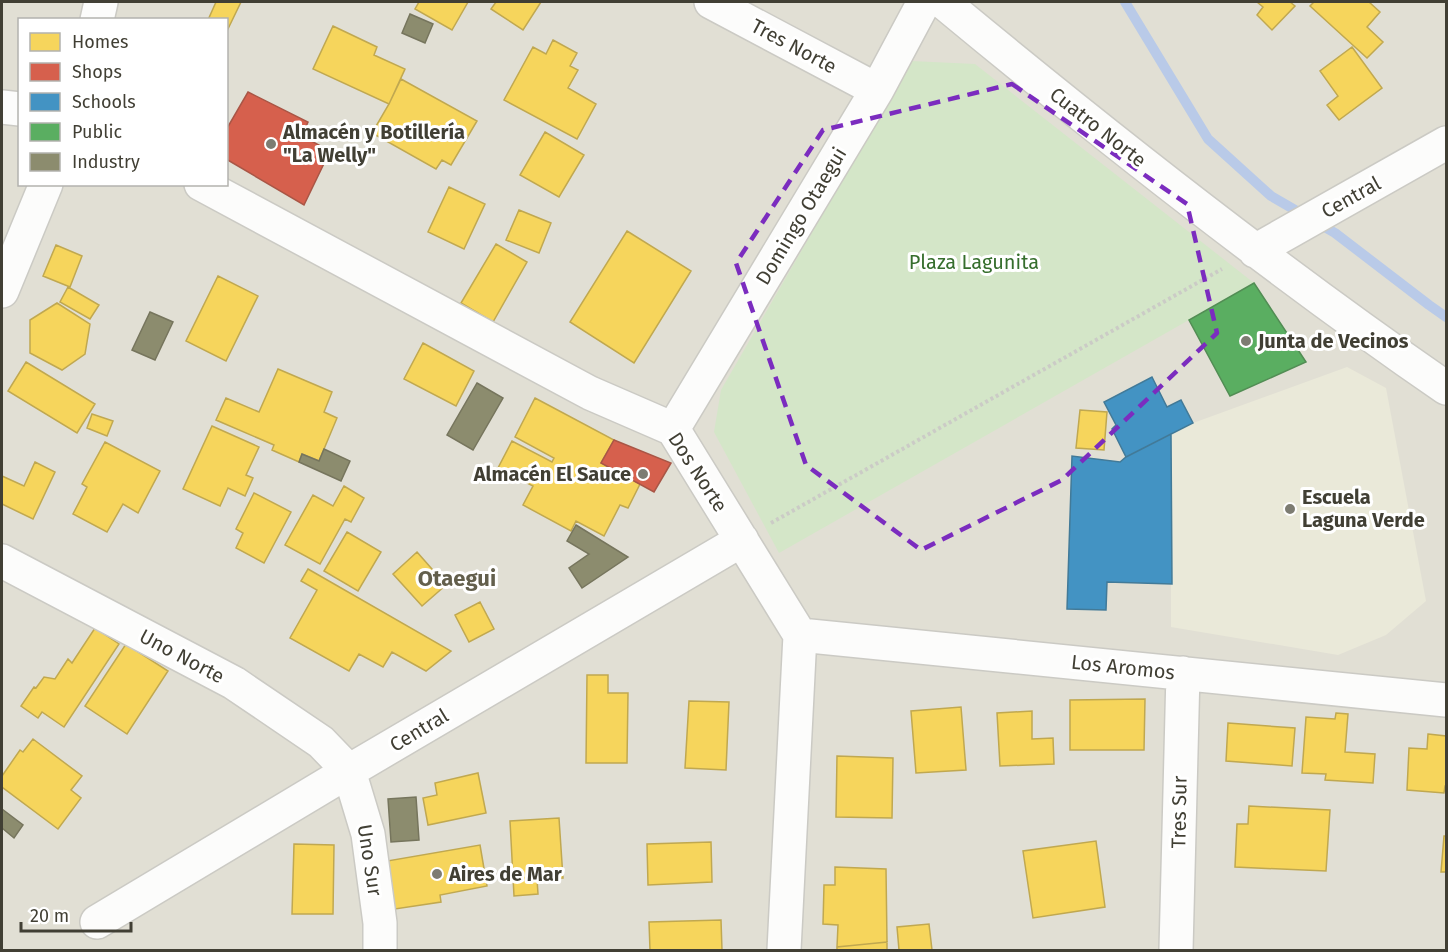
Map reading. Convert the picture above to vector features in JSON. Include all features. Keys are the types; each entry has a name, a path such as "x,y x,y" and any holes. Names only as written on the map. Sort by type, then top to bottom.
{"street":[{"path":"97,18 101,2"},
{"name":"Tres Norte","path":"711,2 878,90"},
{"name":"Domingo Otaegui","path":"673,429 878,90 924,2"},
{"name":"Cuatro Norte","path":"943,2 1255,251 1446,388"},
{"path":"2,107 18,109"},
{"name":"Central","path":"1255,251 1446,144"},
{"path":"2,291 45,186"},
{"name":"Dos Norte","path":"205,186 590,393 673,429 800,634"},
{"name":"Central","path":"97,922 742,540"},
{"name":"Uno Norte","path":"2,561 234,684 321,742 349,771"},
{"path":"783,951 800,634"},
{"name":"Los Aromos","path":"800,634 1446,700"},
{"name":"Tres Sur","path":"1176,951 1183,673"},
{"name":"Uno Sur","path":"349,771 368,834 380,923 380,951"}],"path":[{"path":"742,540 1255,251"}],"highlighted area":[{"path":"1012,84 1187,204 1217,333 1062,480 921,550 806,465 736,263 823,130"}],"shaded area":[{"path":"2,2 1446,2 1446,950 2,950"},
{"name":"Escuela Laguna Verde","path":"1347,367 1386,388 1426,601 1386,635 1338,655 1171,627 1171,434 1193,423"}],"green space":[{"name":"Plaza Lagunita","path":"911,61 975,64 1254,283 779,553 714,432 721,390"}],"building: Homes":[{"path":"216,2 241,2 228,29 228,18 209,18"},
{"path":"419,2 468,2 452,30 415,9"},
{"path":"496,2 541,2 523,30 491,9"},
{"path":"1257,2 1290,2 1295,6 1272,30 1257,15 1263,7"},
{"path":"1314,2 1369,2 1380,12 1367,27 1383,42 1367,58 1310,6"},
{"path":"333,26 377,47 374,55 405,69 389,104 313,69"},
{"path":"553,40 577,53 570,66 578,70 568,88 596,104 577,139 504,100 533,47 546,54"},
{"path":"1352,47 1382,88 1339,120 1327,105 1338,96 1320,71"},
{"path":"401,79 477,121 451,165 442,160 436,169 372,133"},
{"path":"545,132 584,155 559,197 520,175"},
{"path":"449,187 485,204 464,249 428,232"},
{"path":"519,210 551,223 539,253 506,240"},
{"path":"627,231 691,271 634,363 570,322"},
{"path":"496,244 527,262 493,322 461,303"},
{"path":"56,245 82,256 70,287 43,276"},
{"path":"218,276 258,296 226,361 186,341"},
{"path":"68,287 99,305 90,319 60,302"},
{"path":"57,303 90,324 85,354 62,370 30,353 30,320"},
{"path":"423,343 474,371 456,406 404,379"},
{"path":"26,362 95,404 77,433 8,391"},
{"path":"278,369 332,392 324,412 337,418 319,461 302,454 299,462 272,450 274,445 216,420 226,398 259,412"},
{"path":"535,398 614,440 601,463 640,484 628,508 620,505 604,536 576,521 571,531 523,505 533,486 498,468 512,441 552,462 554,458 515,437"},
{"path":"1080,410 1107,412 1104,450 1076,448"},
{"path":"92,414 113,421 107,436 87,428"},
{"path":"212,426 259,447 246,475 253,478 245,496 228,488 220,506 183,489"},
{"path":"105,442 160,471 138,513 123,504 107,532 73,514 87,487 82,484"},
{"path":"35,462 55,472 33,519 2,504 2,476 24,486"},
{"path":"344,486 364,498 351,522 345,519 320,564 285,545 313,495 333,506"},
{"path":"254,493 291,512 264,563 236,548 243,533 236,529"},
{"path":"347,532 381,552 358,591 324,571"},
{"path":"417,552 446,585 422,606 393,574"},
{"path":"308,569 451,651 426,671 392,652 383,667 359,654 349,671 290,638 317,590 301,581"},
{"path":"480,602 494,629 469,642 455,615"},
{"path":"95,628 119,644 64,727 42,712 38,718 21,706 44,677 55,679 68,659 72,663"},
{"path":"126,644 168,671 127,734 85,706"},
{"path":"587,675 608,675 608,693 628,693 627,763 586,763"},
{"path":"1145,699 1144,750 1070,750 1070,700"},
{"path":"689,701 729,702 726,770 685,768"},
{"path":"961,707 966,770 916,773 911,711"},
{"path":"1032,711 1032,739 1053,738 1054,764 1000,766 997,713"},
{"path":"1336,713 1348,714 1345,752 1375,754 1373,783 1325,780 1326,774 1302,773 1306,717 1335,719"},
{"path":"1228,723 1295,728 1292,766 1226,761"},
{"path":"1428,734 1446,736 1444,793 1407,790 1409,748 1427,749"},
{"path":"33,739 82,776 71,790 81,798 58,829 2,787 2,776 20,750 23,752"},
{"path":"837,756 893,758 892,818 836,817"},
{"path":"478,773 486,813 428,825 423,798 437,795 435,783"},
{"path":"1249,806 1330,810 1326,871 1235,867 1237,824 1248,824"},
{"path":"559,818 563,878 537,879 538,894 514,896 510,821"},
{"path":"1444,836 1446,836 1446,872 1441,872"},
{"path":"1096,841 1105,907 1033,918 1023,851"},
{"path":"711,842 712,882 648,885 647,844"},
{"path":"294,844 334,845 333,914 292,914"},
{"name":"Aires de Mar","path":"480,845 487,886 440,895 441,902 395,909 387,861"},
{"path":"835,867 886,869 887,942 837,947 838,925 823,924 824,885 835,885"},
{"path":"721,920 722,950 650,950 649,922"},
{"path":"929,924 932,950 899,950 897,927"},
{"path":"887,942 887,950 837,950 837,947"}],"building: Shops":[{"name":"Almacén y Botillería \"La Welly\"","path":"248,92 308,122 302,136 330,151 304,205 228,160 228,127"},
{"name":"Almacén El Sauce","path":"614,440 671,463 654,492 601,463"}],"building: Schools":[{"path":"1152,377 1167,407 1181,400 1193,423 1126,457 1112,429 1116,425 1104,402"},
{"path":"1171,434 1172,584 1107,582 1106,610 1067,609 1072,456 1120,462"}],"building: Public":[{"name":"Junta de Vecinos","path":"1254,283 1306,362 1230,396 1189,320"}],"building: Industry":[{"path":"410,14 433,24 425,43 402,33"},
{"path":"150,312 173,322 155,360 132,350"},
{"path":"477,383 503,398 473,450 447,435"},
{"path":"324,449 350,461 341,481 299,462 302,454 319,461"},
{"path":"576,525 628,557 582,588 569,568 589,554 567,541"},
{"path":"416,797 419,840 391,842 388,799"},
{"path":"2,809 23,825 14,838 2,828"}],"waterway":[{"path":"1125,2 1208,139 1271,196 1335,233 1446,317"}],"place":[{"name":"Almacén y Botillería \"La Welly\"","path":"271,144"},
{"name":"Junta de Vecinos","path":"1246,341"},
{"name":"Almacén El Sauce","path":"643,474"},
{"name":"Escuela Laguna Verde","path":"1290,509"},
{"name":"Aires de Mar","path":"437,874"}],"district":[{"name":"Otaegui","path":"457,578"}]}
